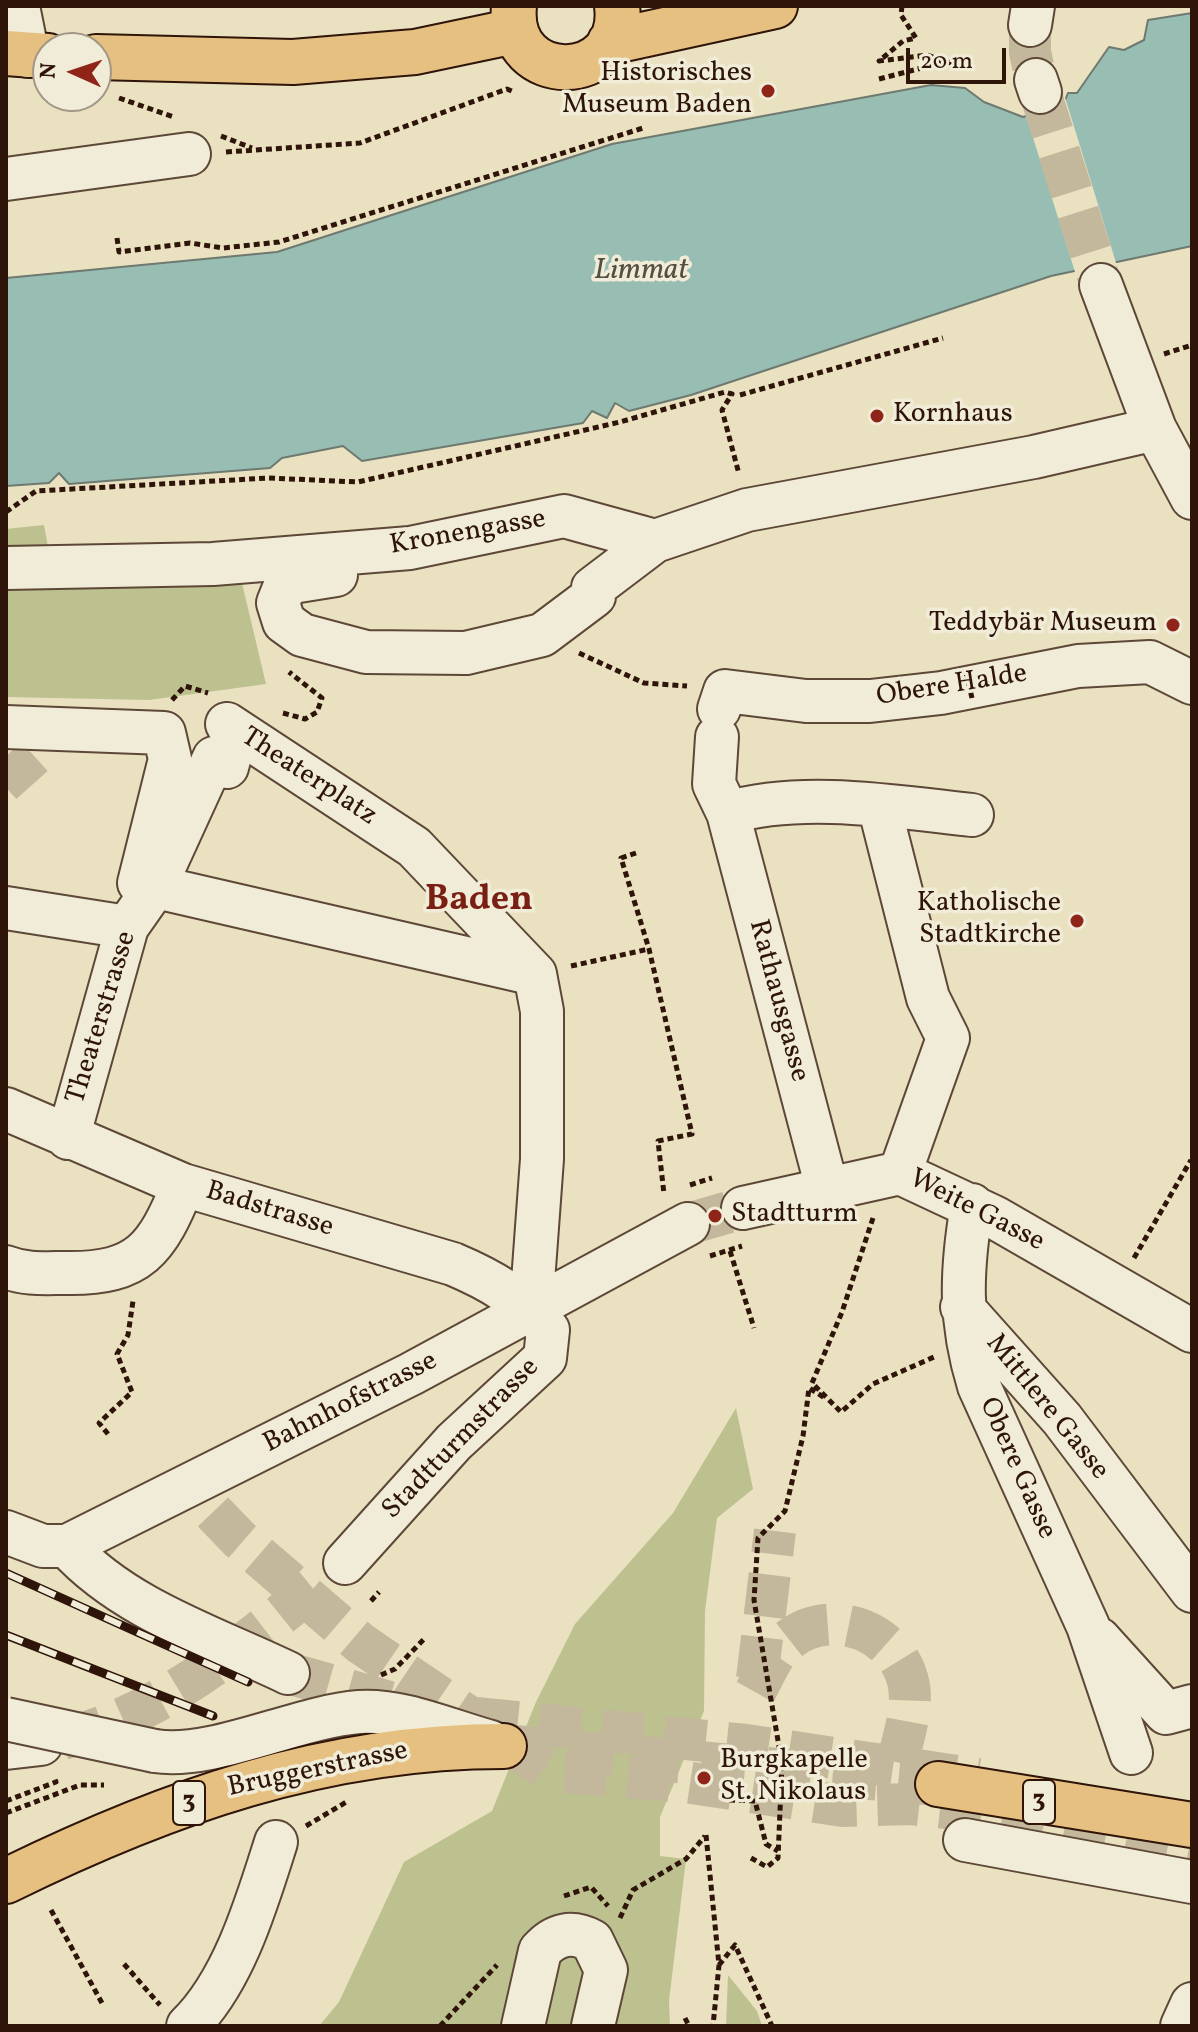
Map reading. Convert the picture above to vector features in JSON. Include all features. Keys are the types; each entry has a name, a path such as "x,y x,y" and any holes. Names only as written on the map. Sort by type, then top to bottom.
{"main road":[{"path":"112,57 293,62 415,52 514,18 532,56 559,68 588,63 614,24 775,6"},
{"name":"Bruggerstrasse","path":"6,1881 98,1836 217,1792 285,1773 436,1746 504,1746"},
{"name":"3","path":"938,1784 1192,1825"}],"street":[{"path":"18,6 27,55"},
{"path":"6,179 189,154"},
{"path":"1101,285 1155,429 1192,498"},
{"path":"410,548 381,568 286,583 278,603 284,622 302,635 366,652 466,653 542,635 594,596 593,588 655,541 747,510 1034,457 1155,429"},
{"name":"Kronengasse","path":"6,568 198,565 410,548 564,516 655,541"},
{"name":"Obere Halde","path":"709,711 725,691 806,701 870,701 941,693 1078,666 1150,662 1192,683"},
{"path":"709,711 714,784 728,813 751,806 879,805 972,815"},
{"name":"Theaterplatz","path":"143,905 214,758 227,767 235,737 227,724 414,847 535,974"},
{"path":"6,727 164,733 170,759 139,883 143,905"},
{"path":"879,805 928,998 948,1038 895,1172"},
{"name":"Rathausgasse","path":"728,813 827,1188"},
{"path":"6,908 143,905 535,974 542,1011 542,1159 531,1309"},
{"name":"Theaterstrasse","path":"68,1138 143,905"},
{"name":"Badstrasse","path":"6,1109 183,1185 453,1264 490,1280 531,1309"},
{"name":"Weite Gasse","path":"743,1208 895,1172 972,1205 1192,1331"},
{"path":"6,1267 22,1273 99,1273 138,1260 167,1226 183,1185"},
{"path":"964,1326 972,1205"},
{"name":"Bahnhofstrasse","path":"67,1546 203,1498 531,1309 676,1209"},
{"name":"Stadtturmstrasse","path":"345,1563 454,1442 545,1358 548,1330 531,1309"},
{"name":"Mittlere Gasse","path":"964,1326 1062,1419 1192,1591"},
{"name":"Obere Gasse","path":"964,1326 979,1386 1088,1626 1131,1753"},
{"path":"6,1532 43,1546 67,1546 93,1574 131,1598 288,1673"},
{"name":"Obere Gasse","path":"1088,1626 1179,1709"},
{"path":"6,1719 155,1751 196,1751 284,1727 361,1712 399,1717 504,1746"},
{"path":"965,1840 1192,1882"},
{"path":"174,2015 215,1991 250,1920 276,1842"},
{"path":"523,2026 540,1951 548,1942 568,1934 592,1941 606,1970 593,2026"},
{"path":"1182,2026 1192,2004"}],"path":[{"path":"902,6 901,15 916,38 903,41 879,61 927,55 954,64"},
{"path":"879,79 946,62"},
{"path":"189,154 360,143 507,89"},
{"path":"117,238 119,252 190,243 223,248 279,242 643,128"},
{"path":"740,395 943,338"},
{"path":"1173,351 1192,345"},
{"path":"6,512 36,491 269,478 358,482 620,422 725,392 732,394 722,410 747,510"},
{"path":"542,635 709,711"},
{"path":"966,673 972,698"},
{"path":"636,853 621,858 649,949 692,1134 658,1141 676,1209"},
{"path":"535,974 649,949"},
{"path":"1117,1286 1191,1160"},
{"path":"895,1172 812,1383 841,1412 873,1384 964,1326"},
{"path":"730,1251 754,1328"},
{"path":"108,1434 99,1423 132,1392 117,1354 128,1335 138,1260"},
{"path":"751,1858 767,1867 778,1858 782,1764 754,1600 758,1538 785,1511 803,1436 809,1388 825,1398"},
{"path":"371,1601 379,1592"},
{"path":"6,1801 57,1785 33,1754"},
{"path":"6,1813 80,1785 104,1785"},
{"path":"276,1842 344,1806 352,1795"},
{"path":"729,1800 755,1801 766,1844 778,1851"},
{"path":"572,1891 591,1887 620,1918 633,1890 686,1859 706,1835 719,1965 713,2026"},
{"path":"51,1910 102,2003"},
{"path":"719,1965 735,1945 772,2026"},
{"path":"124,1964 174,2015"},
{"path":"685,2018 689,2026"}],"green space":[{"path":"44,525 54,579 241,579 266,684 149,700 6,697 6,529"},
{"path":"736,1408 753,1489 717,1518 705,1611 704,1711 660,1817 660,1856 686,1859 669,2001 670,2026 319,2026 339,2002 404,1862 492,1811 536,1702 575,1624 673,1513"},
{"path":"728,1975 757,2011 762,2026 726,2026"}],"water":[{"name":"Limmat","path":"1192,13 1192,246 1051,276 691,395 629,411 615,403 607,418 592,411 583,423 362,461 343,446 282,458 270,468 69,484 59,473 49,483 6,486 6,278 277,252 612,144 931,85 965,88 984,102 1023,117 1064,103 1068,93 1077,93 1109,47 1124,50 1144,40 1148,20"}],"pier":[{"path":"1064,94 1117,266 1076,275 1025,112 1061,100"}],"tunnel":[{"path":"1030,25 1030,52 1036,80"},
{"path":"1040,92 1101,285"},
{"path":"6,756 32,785"},
{"path":"688,1224 743,1208"},
{"path":"213,1512 239,1539 360,1643 549,1771 686,1782 843,1806 910,1804 971,1811 1192,1856"},
{"path":"757,1679 775,1531"},
{"path":"63,1739 136,1712 170,1694 234,1651 325,1579"},
{"path":"755,1692 779,1649 801,1632 820,1626 839,1625 876,1637 891,1650 902,1666 909,1686 908,1716 897,1765"},
{"path":"288,1673 407,1707"},
{"path":"476,1718 746,1745 978,1779"},
{"path":"504,1746 938,1784"}],"railway":[{"path":"6,1573 248,1682"},
{"path":"6,1635 213,1716"}],"place":[{"name":"Historisches Museum Baden","path":"768,91"},
{"name":"Kornhaus","path":"877,416"},
{"name":"Teddybär Museum","path":"1173,625"},
{"name":"Katholische Stadtkirche","path":"1077,921"},
{"name":"Stadtturm","path":"715,1216"},
{"name":"Burgkapelle St. Nikolaus","path":"704,1778"}],"district":[{"name":"Baden","path":"479,902"}]}
